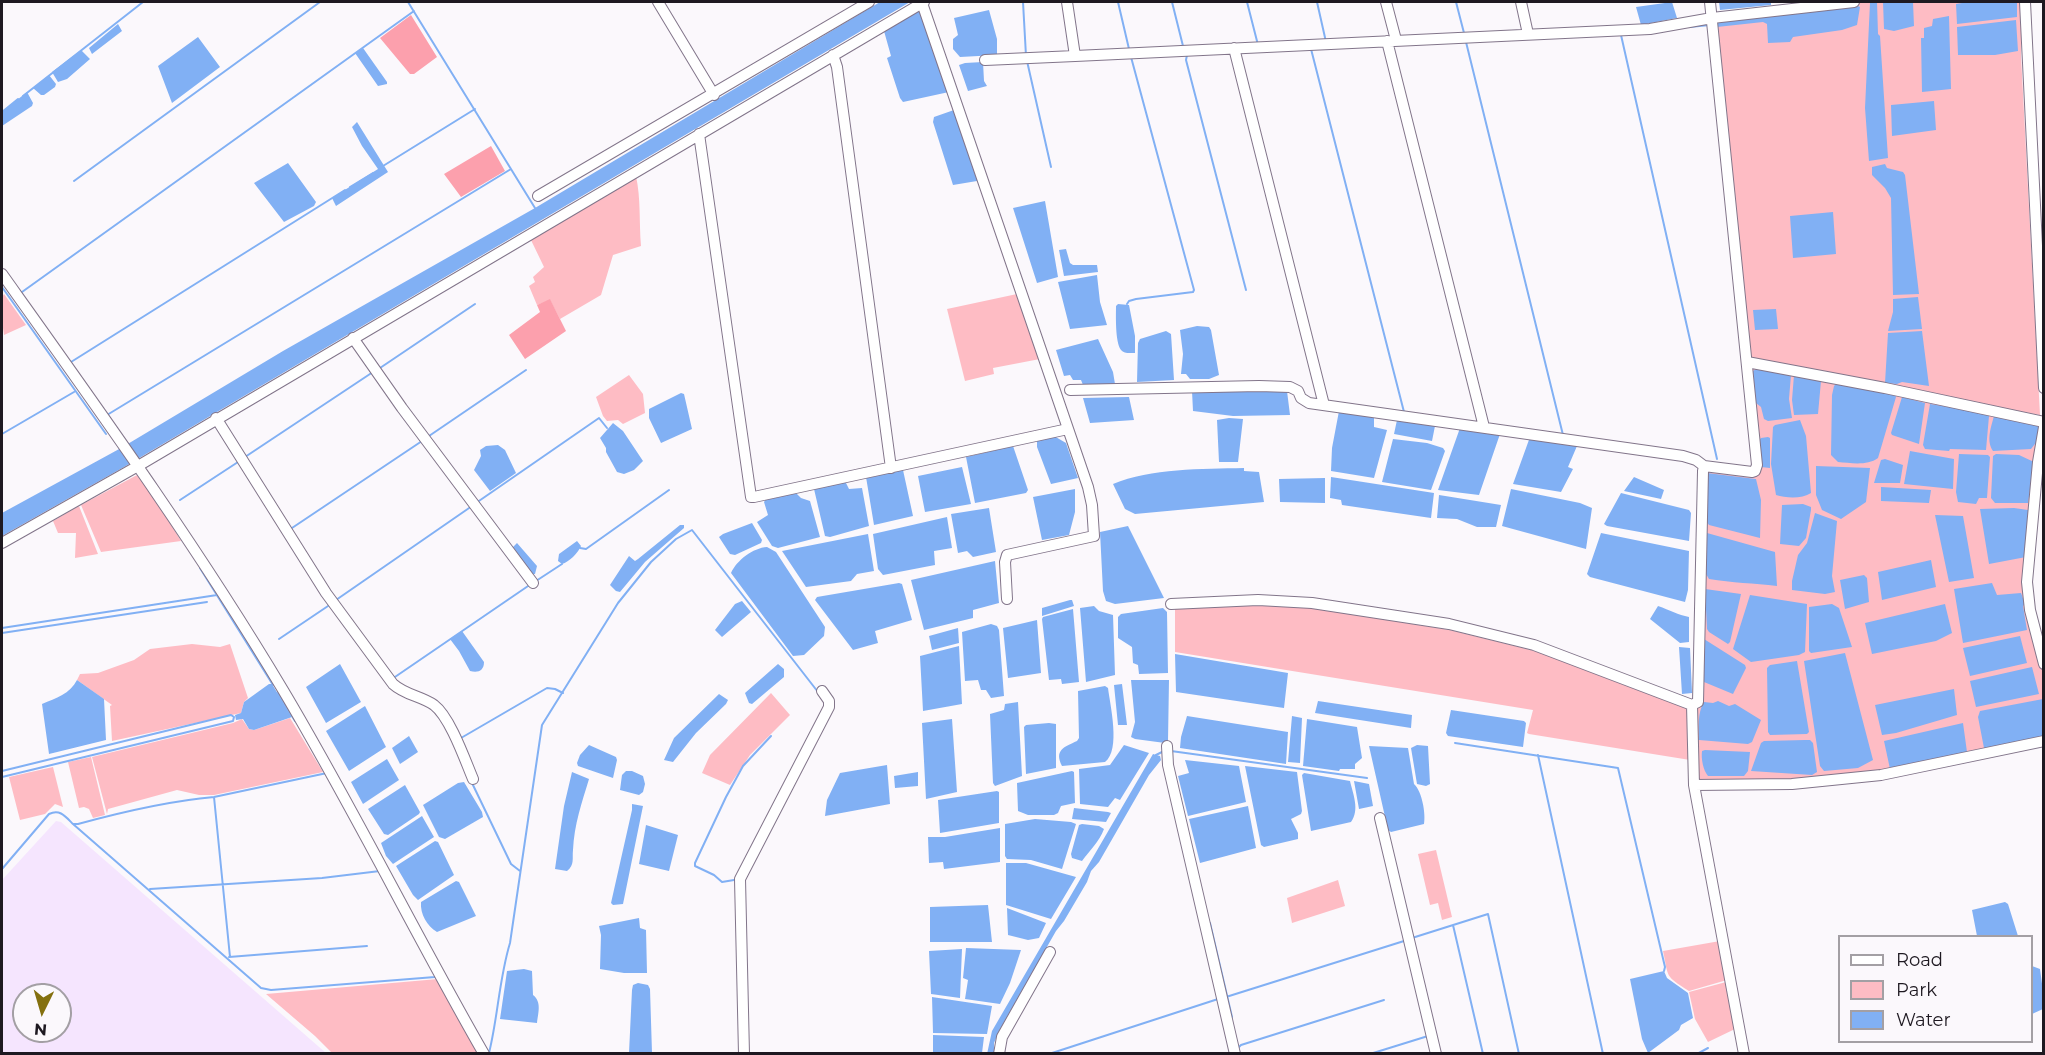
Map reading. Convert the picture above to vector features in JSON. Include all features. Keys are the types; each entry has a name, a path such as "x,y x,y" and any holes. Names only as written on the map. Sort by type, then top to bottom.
{"street":[{"path":"658,2 714,94"},
{"path":"538,196 869,2"},
{"path":"2,543 923,2 1090,497 1094,536 1007,555 1005,562 1007,599"},
{"path":"1067,2 1075,56"},
{"path":"1386,2 1392,40 1484,427"},
{"path":"1521,2 1528,34"},
{"path":"1070,390 1290,387 1298,391 1305,401 1324,405 1683,456 1696,460 1704,466 1752,472 1757,469 1710,2"},
{"path":"985,60 1650,29 1712,18 1854,2"},
{"path":"2025,2 2043,388"},
{"path":"1234,48 1324,405"},
{"path":"833,55 837,67 891,468"},
{"path":"699,134 751,497 1068,429"},
{"path":"2,274 137,464 284,691 484,1053"},
{"path":"353,338 402,408 533,583"},
{"path":"1747,362 1894,389 2043,422"},
{"path":"216,418 326,593 393,684 404,692 430,703 438,710 456,739 473,779"},
{"path":"2043,427 2027,582 2030,610 2043,664"},
{"path":"1171,604 1250,600 1312,603 1449,624 1542,648 1696,705 1700,698 1699,598 1704,466"},
{"path":"744,1053 740,879 829,707 830,701 822,691"},
{"path":"1692,705 1694,785 1744,1053"},
{"path":"1694,785 1792,784 1881,775 2043,741"},
{"path":"1167,746 1171,775 1235,1053"},
{"path":"1380,818 1436,1053"},
{"path":"999,1053 1002,1037 1050,952"}],"shaded area":[{"path":"411,15 437,57 414,74 410,74 380,38"},
{"path":"491,146 505,171 461,197 444,174"},
{"path":"550,299 566,331 525,359 509,335 540,312 537,305"},
{"path":"56,821 61,822 326,1053 2,1054 2,880"}],"green space":[{"path":"1868,2 2021,2 2021,56 2040,415 1749,361 1715,20"},
{"path":"636,176 641,246 613,255 601,295 560,319 550,300 537,305 529,286 535,282 533,277 544,267 530,238"},
{"path":"4,294 26,325 4,335 2,297"},
{"path":"1017,294 1040,359 993,368 994,374 965,381 947,309"},
{"path":"1754,367 2042,423 2025,591 2043,672 2043,738 1892,772 1791,781 1697,780 1696,708 1706,469 1754,475 1760,472 1751,370"},
{"path":"629,375 643,394 645,413 623,424 618,420 607,421 596,397"},
{"path":"137,475 144,481 181,541 101,552 81,505"},
{"path":"79,506 98,554 75,558 76,533 58,533 53,521"},
{"path":"1249,604 1306,607 1450,630 1539,652 1689,709 1690,760 1529,734 1527,733 1533,710 1175,652 1175,609"},
{"path":"192,644 220,647 230,644 248,698 244,702 241,713 112,741 110,706 112,705 77,680 80,674 98,673 134,660 150,649"},
{"path":"771,693 790,715 750,755 730,785 702,773 710,755"},
{"path":"290,718 323,772 214,795 199,795 177,790 108,809 107,814 92,757 242,719 249,729 254,730"},
{"path":"91,757 105,815 93,818 89,809 79,808 68,762"},
{"path":"53,767 63,807 55,804 45,814 20,820 9,777"},
{"path":"1436,850 1452,917 1442,920 1438,903 1430,905 1418,854"},
{"path":"1338,880 1345,906 1292,923 1287,898"},
{"path":"1720,941 1727,980 1689,991 1671,978 1667,971 1663,951"},
{"path":"438,979 480,1053 332,1053 266,994"},
{"path":"1726,982 1735,1029 1708,1042 1695,1019 1689,992"}],"water":[{"path":"880,2 910,2 124,467 2,536 2,513 121,448 283,351 535,208"},
{"path":"1672,2 1677,18 1641,25 1636,7"},
{"path":"1719,2 1771,2 1771,5 1720,10"},
{"path":"1877,2 1888,158 1869,161 1865,108 1870,3"},
{"path":"1883,2 1913,2 1914,26 1894,31 1884,29"},
{"path":"2017,2 2017,17 1957,24 1956,4"},
{"path":"1860,7 1857,25 1842,30 1793,37 1790,42 1768,43 1767,24 1763,22 1717,27 1716,21"},
{"path":"989,10 997,39 997,55 960,57 953,49 953,39 958,35 954,18"},
{"path":"920,11 949,92 903,102 887,58 891,56 884,31"},
{"path":"1949,16 1951,89 1922,92 1921,38 1924,38 1924,28 1932,26 1933,19"},
{"path":"2016,20 2018,51 1995,55 1958,55 1957,27"},
{"path":"118,24 122,31 92,54 89,48"},
{"path":"198,37 220,67 172,103 158,66"},
{"path":"363,48 387,84 378,86 355,53"},
{"path":"81,50 90,59 67,79 58,82 52,72"},
{"path":"983,62 984,81 987,86 968,91 959,65"},
{"path":"49,75 56,84 55,87 41,95 33,88"},
{"path":"27,92 33,103 32,106 2,126 2,112"},
{"path":"1934,101 1936,130 1892,136 1891,105"},
{"path":"954,110 978,179 953,185 933,122 934,117"},
{"path":"357,122 388,172 336,206 332,198 378,169 352,127"},
{"path":"288,163 316,202 314,206 284,222 254,183"},
{"path":"1885,164 1887,168 1903,172 1905,175 1919,294 1893,295 1891,198 1872,175 1872,167"},
{"path":"1045,201 1058,277 1037,283 1013,208"},
{"path":"1833,212 1836,254 1793,258 1790,216"},
{"path":"1066,249 1070,263 1097,265 1098,272 1064,276 1059,250"},
{"path":"1097,275 1100,302 1107,325 1070,329 1058,282"},
{"path":"1918,297 1922,329 1888,331 1893,312 1893,299"},
{"path":"1118,304 1129,305 1135,336 1135,353 1124,352 1119,346 1116,322"},
{"path":"1776,309 1778,329 1755,330 1753,310"},
{"path":"1197,326 1209,327 1211,330 1219,375 1209,379 1190,379 1186,374 1181,374 1183,354 1180,330"},
{"path":"1166,331 1171,334 1174,380 1137,382 1140,339"},
{"path":"1922,331 1929,386 1902,382 1885,383 1888,333"},
{"path":"1098,339 1113,372 1115,384 1083,385 1081,380 1073,380 1070,375 1064,376 1056,350"},
{"path":"1756,369 1791,375 1789,399 1792,418 1768,421 1764,419 1761,407 1756,403 1753,371"},
{"path":"1794,375 1821,381 1818,414 1794,415 1792,400"},
{"path":"1836,384 1896,397 1878,458 1874,461 1838,462 1831,455 1832,395"},
{"path":"1192,391 1287,391 1290,415 1233,416 1193,411"},
{"path":"681,393 684,394 692,429 661,443 649,418 649,409"},
{"path":"1129,397 1134,420 1090,423 1083,398"},
{"path":"1902,397 1925,403 1919,444 1891,433"},
{"path":"1930,404 1987,413 1989,416 1986,450 1925,449 1923,445"},
{"path":"1339,411 1374,415 1374,427 1387,430 1374,478 1331,471 1332,448"},
{"path":"1994,416 2039,426 2038,440 2031,449 1993,451 1989,438"},
{"path":"1243,419 1238,462 1219,462 1217,420"},
{"path":"1397,420 1435,426 1432,441 1394,434"},
{"path":"1800,420 1806,436 1811,493 1794,497 1776,495 1771,464 1773,427"},
{"path":"613,423 623,431 643,461 634,470 624,474 617,472 600,438"},
{"path":"1460,428 1500,434 1479,495 1438,490"},
{"path":"1054,436 1066,443 1078,478 1051,484 1037,447 1037,440"},
{"path":"1530,437 1577,446 1568,467 1573,469 1561,492 1513,484"},
{"path":"1761,438 1770,438 1770,468 1761,467 1758,442"},
{"path":"1393,439 1427,443 1443,448 1445,451 1431,490 1382,482"},
{"path":"498,445 505,450 516,473 490,491 474,470 481,456 480,450 486,446"},
{"path":"1013,446 1028,490 1026,493 975,503 966,457"},
{"path":"1910,451 1954,459 1953,489 1904,484"},
{"path":"1959,454 1990,457 1987,498 1979,498 1976,504 1958,502 1956,492"},
{"path":"1996,454 2019,455 2034,462 2028,503 1995,503 1991,498 1993,456"},
{"path":"1885,459 1903,465 1900,483 1874,483 1881,460"},
{"path":"1816,466 1870,468 1866,502 1841,519 1822,510 1816,495"},
{"path":"962,467 971,504 925,512 918,476"},
{"path":"1244,468 1244,471 1259,472 1264,502 1135,514 1125,509 1113,484 1160,472"},
{"path":"903,470 913,516 874,525 866,477"},
{"path":"1707,473 1756,479 1761,500 1760,538 1709,525 1706,521"},
{"path":"1331,477 1434,493 1431,518 1342,505 1341,500 1330,498"},
{"path":"1634,477 1664,490 1661,499 1624,491"},
{"path":"1325,478 1325,503 1280,502 1279,479"},
{"path":"845,481 849,489 862,488 869,526 830,537 825,536 814,489"},
{"path":"1881,487 1931,490 1929,503 1881,501"},
{"path":"1075,489 1075,512 1069,535 1042,540 1033,497"},
{"path":"1511,489 1580,503 1592,508 1586,549 1502,526"},
{"path":"796,493 801,498 810,501 820,537 778,548 772,546 757,522 768,515 764,502 766,499"},
{"path":"1621,493 1689,510 1691,513 1689,541 1604,524"},
{"path":"1439,495 1501,505 1496,527 1477,527 1457,519 1437,518"},
{"path":"1803,504 1811,507 1806,538 1799,546 1780,544 1782,505"},
{"path":"989,508 996,552 973,557 967,551 958,553 951,514"},
{"path":"1980,509 2028,510 2026,557 1989,564"},
{"path":"1815,513 1837,521 1832,576 1835,592 1825,594 1792,590 1798,555 1807,543"},
{"path":"1935,515 1963,516 1974,578 1949,582"},
{"path":"947,517 952,548 934,551 935,565 883,575 878,569 873,534"},
{"path":"752,523 762,540 761,543 735,555 730,554 719,537"},
{"path":"680,525 684,525 684,528 645,562 620,592 610,585 629,556 635,561"},
{"path":"1128,526 1164,598 1115,604 1106,601 1103,591 1100,532"},
{"path":"1601,533 1689,551 1688,590 1685,602 1590,577 1587,574"},
{"path":"1707,533 1775,552 1777,586 1709,579 1706,574"},
{"path":"868,534 874,571 857,574 851,581 806,587 782,551"},
{"path":"577,541 581,546 576,554 562,564 558,561 559,554"},
{"path":"517,543 537,566 535,574 532,574 512,548"},
{"path":"767,547 776,552 825,627 824,636 804,655 793,656 731,573 746,556"},
{"path":"1931,560 1936,587 1882,600 1878,572"},
{"path":"995,561 999,603 973,610 973,618 924,630 911,580"},
{"path":"1864,575 1867,578 1869,602 1845,609 1840,580"},
{"path":"1992,583 1997,595 2021,593 2025,604 2023,606 2027,630 1963,643 1954,589"},
{"path":"902,584 912,620 875,631 878,643 853,650 815,600 817,597"},
{"path":"1705,589 1741,594 1728,644 1707,629"},
{"path":"1750,595 1807,604 1805,652 1799,655 1751,662 1733,649"},
{"path":"1070,600 1074,606 1042,616 1042,608"},
{"path":"742,601 751,612 722,637 715,630 735,604"},
{"path":"1832,604 1839,608 1852,647 1811,653 1809,651 1809,607"},
{"path":"1945,604 1952,633 1936,641 1872,654 1865,623"},
{"path":"1094,606 1099,611 1113,615 1115,675 1086,682 1080,608"},
{"path":"1658,606 1689,617 1689,642 1680,643 1650,619"},
{"path":"1163,608 1167,612 1168,673 1139,674 1138,665 1133,663 1132,647 1118,638 1118,617 1121,614"},
{"path":"1073,609 1079,682 1062,684 1061,679 1049,680 1042,619"},
{"path":"1037,620 1041,673 1008,678 1003,628"},
{"path":"991,624 997,626 999,630 1004,696 991,698 986,690 981,690 978,680 965,681 962,632"},
{"path":"958,628 959,643 932,650 929,636"},
{"path":"462,631 484,662 480,671 470,671 450,639"},
{"path":"2020,636 2027,663 1970,676 1963,648"},
{"path":"1704,639 1745,665 1746,668 1733,694 1704,682"},
{"path":"959,646 962,704 923,711 920,656"},
{"path":"1679,647 1690,648 1692,693 1682,694"},
{"path":"1845,653 1873,760 1858,768 1824,771 1820,766 1804,661"},
{"path":"1175,654 1288,673 1284,708 1176,692"},
{"path":"1797,661 1809,732 1807,734 1770,735 1768,732 1767,668 1770,665"},
{"path":"340,664 361,702 326,723 306,687"},
{"path":"778,664 784,669 784,677 752,704 749,703 745,693"},
{"path":"2032,667 2039,694 1976,707 1970,681"},
{"path":"77,680 104,699 106,740 49,754 42,704 67,692"},
{"path":"1131,680 1169,680 1168,741 1165,743 1131,737 1135,722"},
{"path":"272,684 292,717 254,730 249,729 243,719 236,720 235,715 241,713 244,702"},
{"path":"1122,684 1127,725 1118,725 1114,685"},
{"path":"1105,686 1108,688 1114,738 1110,756 1105,762 1062,766 1060,753 1064,747 1079,738 1078,691"},
{"path":"1954,689 1957,715 1882,735 1875,705"},
{"path":"719,694 728,700 726,704 696,733 673,762 664,760 674,738"},
{"path":"2043,699 2043,737 1984,748 1978,717 1980,711"},
{"path":"1318,701 1412,715 1411,728 1315,713"},
{"path":"1718,701 1729,706 1735,704 1761,720 1752,742 1748,744 1699,740 1702,706 1704,702"},
{"path":"1018,702 1022,776 995,786 990,714 1004,710 1005,704"},
{"path":"365,706 386,747 349,771 326,731"},
{"path":"1451,710 1524,721 1526,723 1523,747 1448,736 1446,733"},
{"path":"1187,716 1288,732 1286,764 1180,748"},
{"path":"1292,716 1302,718 1300,763 1288,762"},
{"path":"952,719 957,792 926,799 922,723"},
{"path":"1307,719 1357,727 1362,758 1355,764 1355,769 1340,769 1339,771 1303,766"},
{"path":"1963,723 1967,752 1890,769 1884,741"},
{"path":"1056,724 1056,768 1026,774 1024,727"},
{"path":"409,736 418,752 400,764 392,748"},
{"path":"1810,740 1813,743 1817,772 1812,775 1751,771 1761,743 1764,741"},
{"path":"589,745 616,757 613,778 578,766 580,755"},
{"path":"1124,745 1149,753 1120,800 1115,798 1108,807 1080,804 1079,769 1110,765"},
{"path":"1417,745 1428,746 1430,784 1426,786 1417,784 1411,748"},
{"path":"1369,746 1408,748 1414,784 1423,803 1424,824 1391,832 1388,830"},
{"path":"1702,751 1750,752 1748,771 1744,776 1708,776 1702,761"},
{"path":"1153,754 1160,756 1161,760 1149,775 1099,862 1091,871 1087,882 999,1031 994,1043 994,1053 987,1054 992,1031"},
{"path":"387,759 399,780 363,804 351,782"},
{"path":"1185,760 1239,766 1246,802 1188,816 1178,776 1189,773"},
{"path":"887,765 890,804 825,816 827,800 840,773"},
{"path":"1245,766 1297,772 1302,811 1301,814 1291,819 1298,833 1298,839 1264,847 1261,845"},
{"path":"626,771 643,776 645,784 643,792 639,795 620,790 622,775"},
{"path":"572,772 589,779 577,823 572,864 567,871 555,869 564,806"},
{"path":"918,772 918,786 895,788 894,776"},
{"path":"1074,772 1075,803 1061,806 1058,813 1054,815 1028,815 1018,811 1017,783"},
{"path":"1304,773 1350,781 1355,807 1351,822 1311,831 1302,775"},
{"path":"1354,781 1369,784 1373,806 1359,809"},
{"path":"464,782 483,817 445,839 439,837 423,805 458,783"},
{"path":"405,785 420,812 388,835 384,834 368,809"},
{"path":"999,792 999,823 940,833 938,800"},
{"path":"632,804 643,806 623,904 613,905 611,903"},
{"path":"1248,806 1256,848 1200,863 1189,819"},
{"path":"1074,808 1111,813 1106,822 1072,819"},
{"path":"422,816 434,837 393,864 386,856 381,843"},
{"path":"1035,819 1076,824 1062,869 1031,860 1007,859 1005,856 1005,824"},
{"path":"646,825 678,835 669,871 639,864"},
{"path":"1079,825 1099,826 1104,829 1082,861 1072,858 1071,854"},
{"path":"1000,828 1000,862 944,869 943,862 929,863 928,837 945,837"},
{"path":"435,841 438,842 454,875 418,900 396,866"},
{"path":"1006,863 1026,863 1076,877 1051,919 1006,905"},
{"path":"456,881 459,882 476,916 437,932 425,919 421,902"},
{"path":"2005,902 2008,904 2018,935 1977,935 1972,910"},
{"path":"988,905 992,942 930,942 930,907"},
{"path":"1007,908 1046,923 1039,938 1028,940 1008,935"},
{"path":"639,918 640,928 646,930 647,973 624,973 600,969 599,926"},
{"path":"966,948 1021,950 1000,1004 965,999 968,980 963,978"},
{"path":"962,949 960,998 931,994 929,951"},
{"path":"2033,966 2040,969 2043,1009 2033,1014"},
{"path":"524,969 532,971 533,995 536,998 539,1012 537,1023 500,1019 507,971"},
{"path":"1664,971 1667,978 1688,993 1693,1018 1681,1025 1679,1030 1648,1053 1642,1039 1630,979"},
{"path":"638,983 648,985 650,989 652,1053 629,1053 632,990 633,985"},
{"path":"932,997 992,1006 987,1034 933,1033"},
{"path":"933,1035 984,1037 982,1053 933,1053"}],"waterway":[{"path":"23,96 143,2"},
{"path":"74,181 320,2"},
{"path":"408,2 535,208"},
{"path":"1023,2 1026,56"},
{"path":"1118,2 1129,49 1131,49"},
{"path":"1172,2 1183,46"},
{"path":"1247,2 1258,45"},
{"path":"1317,2 1326,42"},
{"path":"1456,2 1464,33"},
{"path":"22,292 414,11"},
{"path":"1689,27 1710,25"},
{"path":"1621,35 1717,459"},
{"path":"1466,42 1563,435"},
{"path":"1311,49 1404,412"},
{"path":"1187,55 1186,60 1246,290"},
{"path":"1127,304 1136,299 1193,292 1194,290 1131,57"},
{"path":"1027,61 1051,167"},
{"path":"2,112 18,99"},
{"path":"383,166 475,109"},
{"path":"107,415 511,169"},
{"path":"350,187 373,173"},
{"path":"71,362 345,190"},
{"path":"2,287 106,434"},
{"path":"380,368 475,304"},
{"path":"429,436 526,370"},
{"path":"245,457 373,372"},
{"path":"2,434 74,392"},
{"path":"476,503 599,418 607,428"},
{"path":"289,530 422,441"},
{"path":"180,500 238,462"},
{"path":"580,548 586,549 669,490"},
{"path":"336,600 472,506"},
{"path":"489,1053 503,970 510,943 542,725 618,603 651,562 676,539 692,530 818,692"},
{"path":"536,581 562,564"},
{"path":"200,568 273,685"},
{"path":"392,679 531,584"},
{"path":"2,628 217,595"},
{"path":"2,633 207,602"},
{"path":"279,639 331,604"},
{"path":"461,738 547,688 563,693"},
{"path":"278,693 295,721"},
{"path":"2,771 231,715 234,717 233,721 2,777"},
{"path":"734,880 722,882 714,875 695,866 695,863 743,766 771,736"},
{"path":"1455,743 1618,768 1665,967 1664,971"},
{"path":"1171,751 1367,778"},
{"path":"1156,755 1162,752"},
{"path":"1538,755 1603,1054"},
{"path":"2,869 49,814 59,813 73,824 78,824 145,808 214,797 327,773"},
{"path":"472,783 511,864 520,871"},
{"path":"214,797 230,957"},
{"path":"73,824 261,988 271,990 435,976"},
{"path":"150,889 322,878 380,871"},
{"path":"1412,938 1488,914 1519,1054"},
{"path":"1210,923 1232,1017"},
{"path":"1453,925 1483,1054"},
{"path":"1226,997 1404,941"},
{"path":"229,957 367,946"},
{"path":"1049,1054 1218,999"},
{"path":"1238,1048 1241,1045 1384,1000"},
{"path":"1370,1054 1428,1036"},
{"path":"1697,1054 1708,1048"}]}
